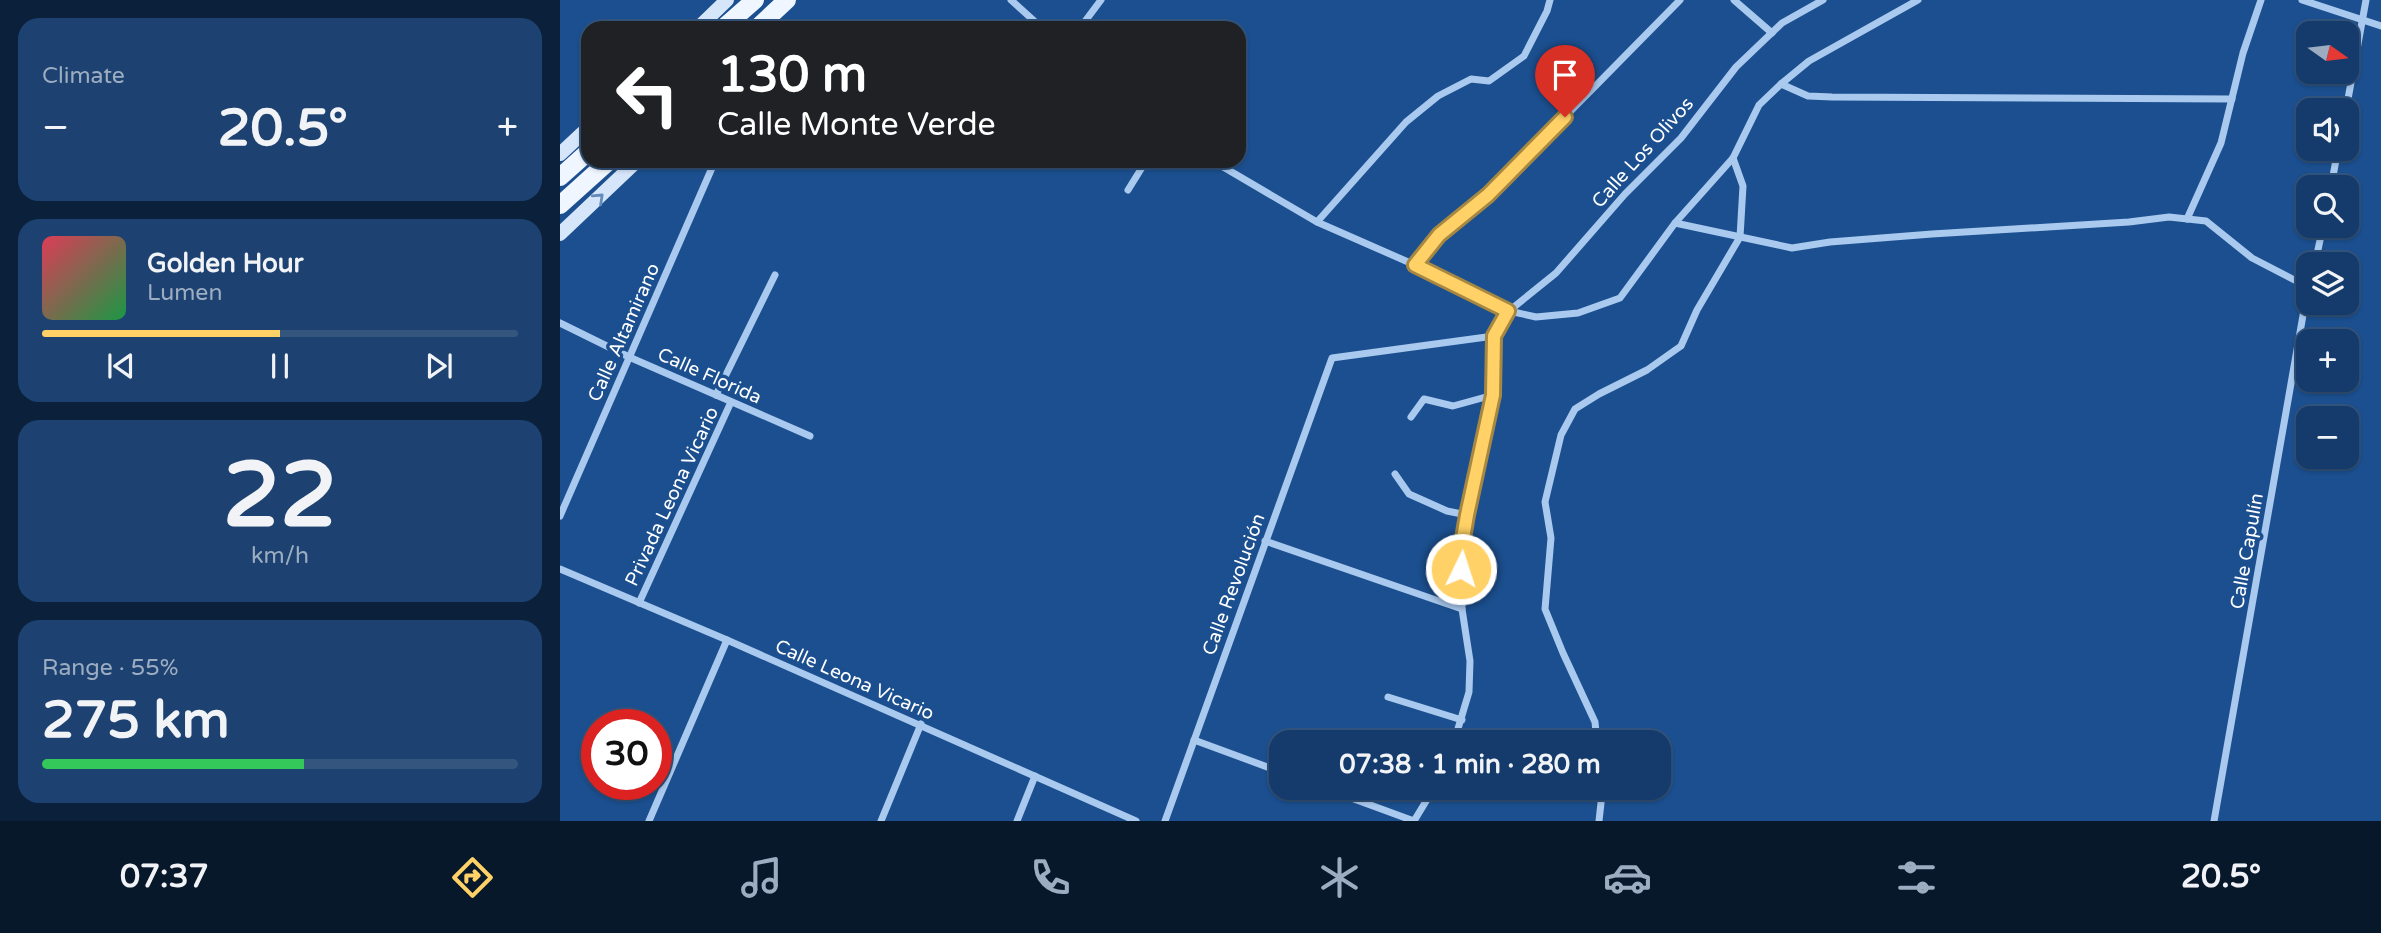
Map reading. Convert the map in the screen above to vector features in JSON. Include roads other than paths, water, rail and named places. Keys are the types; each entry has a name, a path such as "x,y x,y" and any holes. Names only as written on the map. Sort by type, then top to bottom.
{"main road":[{"path":"731,21 755,0"},
{"path":"765,20 787,0"},
{"path":"560,177 581,158"},
{"path":"560,205 601,168"}],"street":[{"path":"708,21 727,0"},
{"path":"1011,0 1034,21"},
{"path":"1085,21 1101,0"},
{"path":"1317,222 1406,122 1438,96 1471,79 1489,82 1524,56 1550,0"},
{"path":"1415,265 1439,235 1488,195 1680,0"},
{"path":"1734,0 1772,33"},
{"name":"Calle Los Olivos","path":"1494,336 1508,311 1556,273 1625,194 1681,138 1736,67 1782,23 1823,0"},
{"path":"1225,168 1317,222 1415,265 1508,311 1536,317 1578,313 1620,298 1675,223 1733,158 1759,105 1781,84 1809,61 1918,0"},
{"path":"2187,219 2221,143 2243,53 2260,0"},
{"path":"2302,0 2381,26"},
{"path":"2348,98 2367,0"},
{"path":"1781,84 1808,96 1832,97 2232,99"},
{"path":"560,154 581,134"},
{"path":"1596,730 1595,722 1545,609 1551,538 1545,502 1561,435 1575,409 1647,370 1681,346 1697,310 1740,237 1743,186 1733,158"},
{"path":"560,234 630,168"},
{"name":"Calle Altamirano","path":"560,516 712,168"},
{"path":"1128,190 1142,168"},
{"path":"1675,223 1792,248 1830,242 2169,217 2206,222 2252,258 2296,281"},
{"path":"716,395 775,275"},
{"name":"Calle Capulín","path":"2214,821 2303,315"},
{"name":"Calle Florida","path":"560,323 629,357 810,436"},
{"path":"1458,730 1469,692 1470,661 1462,609 1461,550 1493,395 1494,336"},
{"name":"Calle Revolución","path":"1165,821 1332,358 1494,336"},
{"path":"1411,418 1424,399 1453,405 1493,395"},
{"name":"Privada Leona Vicario","path":"639,603 731,402"},
{"path":"1395,474 1409,495 1447,512 1467,515"},
{"path":"1265,541 1462,609"},
{"name":"Calle Leona Vicario","path":"560,569 921,724 1136,821"},
{"path":"649,821 727,640"},
{"path":"1388,697 1462,720"},
{"path":"881,821 921,724"},
{"path":"1194,740 1269,768"},
{"path":"1017,821 1035,776"},
{"path":"1357,800 1415,821 1427,800"},
{"path":"1599,821 1601,800"}]}
